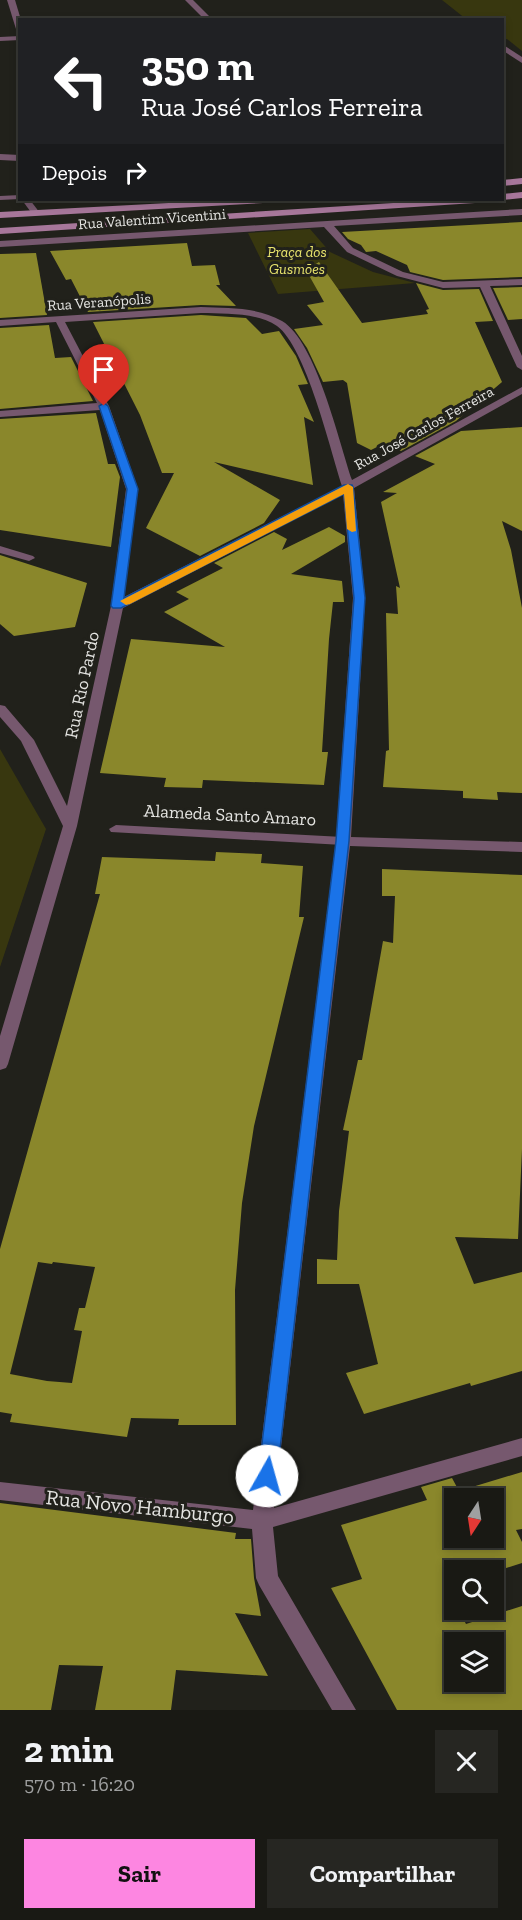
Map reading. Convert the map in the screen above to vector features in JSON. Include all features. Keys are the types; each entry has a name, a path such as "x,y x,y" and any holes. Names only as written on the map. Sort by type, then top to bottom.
{"main road":[{"path":"504,183 522,182"},
{"path":"504,197 522,195"},
{"path":"0,215 206,201"},
{"path":"0,231 445,201"}],"street":[{"path":"11,0 18,23"},
{"path":"189,0 208,18"},
{"path":"0,39 18,38"},
{"path":"504,48 522,61"},
{"path":"0,157 18,158"},
{"name":"Rua Valentim Vicentini","path":"0,244 522,212"},
{"path":"326,223 350,250 400,274 443,285 522,282"},
{"path":"484,284 522,367"},
{"name":"Rua Veranópolis","path":"0,323 201,310 236,311 262,316 280,324 295,338 308,363 348,487 359,598 343,841 262,1521 267,1578 345,1710"},
{"name":"Rua Rio Pardo","path":"0,1064 70,826 117,606 132,489 104,406 59,319"},
{"name":"Rua José Carlos Ferreira","path":"117,606 348,487 522,390"},
{"path":"0,414 104,406"},
{"path":"0,709 27,740 70,826"},
{"name":"Alameda Santo Amaro","path":"343,841 522,847"},
{"name":"Rua Novo Hamburgo","path":"0,1491 262,1521 522,1447"}],"lane":[{"path":"0,198 18,197"},
{"path":"27,201 36,213"},
{"path":"0,549 29,558"},
{"name":"Alameda Santo Amaro","path":"116,829 343,841"}],"green space":[{"path":"442,0 522,0 522,51 504,39 504,18 465,18"},
{"name":"Praça dos Gusmões","path":"310,229 330,252 373,272 415,283 278,294 248,233"},
{"path":"0,749 46,829 0,967"}],"building":[{"path":"522,222 522,277 443,280 410,272 407,265 376,251 366,252 361,245 348,239 342,232"},
{"path":"187,243 192,266 215,265 220,285 216,285 236,306 201,305 88,312 71,279 66,280 50,251"},
{"path":"36,253 47,315 0,318 0,254"},
{"path":"319,262 362,323 428,314 426,310 429,309 416,283 443,290 479,289 493,321 475,322 502,382 456,421 401,451 383,444 371,450 357,443 347,383 343,380 323,382 307,348 294,329 323,325 307,305 324,302 306,270"},
{"path":"522,287 522,319 508,320 493,288"},
{"path":"201,315 246,318 262,334 279,331 296,356 308,384 298,385 314,422 304,417 313,485 214,462 280,500 264,523 200,556 146,528 174,473 162,473 140,415 93,322"},
{"path":"49,325 55,358 71,357 93,401 0,409 0,328"},
{"path":"96,413 108,464 115,464 120,477 111,547 0,530 0,419"},
{"path":"522,427 522,531 502,521 511,550 522,608 522,793 497,792 498,800 463,798 463,791 383,787 386,751 389,750 386,613 398,614 396,586 400,588 381,502 397,493 383,492 435,464 415,456 461,431"},
{"path":"329,527 345,536 345,542 291,574 342,581 344,602 333,602 329,639 322,752 328,752 324,785 203,780 202,788 164,787 166,778 100,773 131,639 225,647 164,612 189,599 176,592 223,568 214,563 274,532 287,539 282,550"},
{"path":"0,555 87,583 75,627 14,636 0,624"},
{"path":"216,852 262,854 261,863 303,866 299,917 304,917 254,1126 242,1203 235,1290 236,1425 178,1425 179,1419 131,1418 127,1437 10,1422 12,1414 0,1412 0,1249 100,894 95,894 102,857 215,861","holes":["38,1262 52,1264 53,1262 95,1267 85,1308 79,1308 74,1330 82,1331 72,1383 10,1374"]},
{"path":"382,869 522,875 522,1149 518,1239 455,1237 474,1284 522,1272 522,1371 471,1386 470,1383 364,1414 346,1373 378,1364 359,1284 317,1284 317,1259 337,1260 339,1211 349,1131 343,1130 358,1060 362,1060 383,941 393,943 395,896 382,896"},
{"path":"522,1472 522,1529 516,1530 522,1542 522,1563 504,1569 504,1560 444,1560 444,1620 464,1620 466,1624 478,1620 504,1620 504,1612 522,1606 522,1710 397,1710 331,1588 362,1579 341,1525 427,1500 421,1487 452,1478 457,1488 444,1488 444,1548 504,1548 504,1488 469,1488"},
{"path":"0,1503 236,1533 235,1539 251,1539 254,1578 261,1616 235,1613 268,1676 176,1670 171,1710 95,1710 103,1666 59,1665 51,1710 0,1710"}],"slow traffic":[{"path":"126,601 348,487 352,529"}],"route":[{"path":"104,406 132,489 117,606 348,487 359,598 343,841 267,1476"}]}
